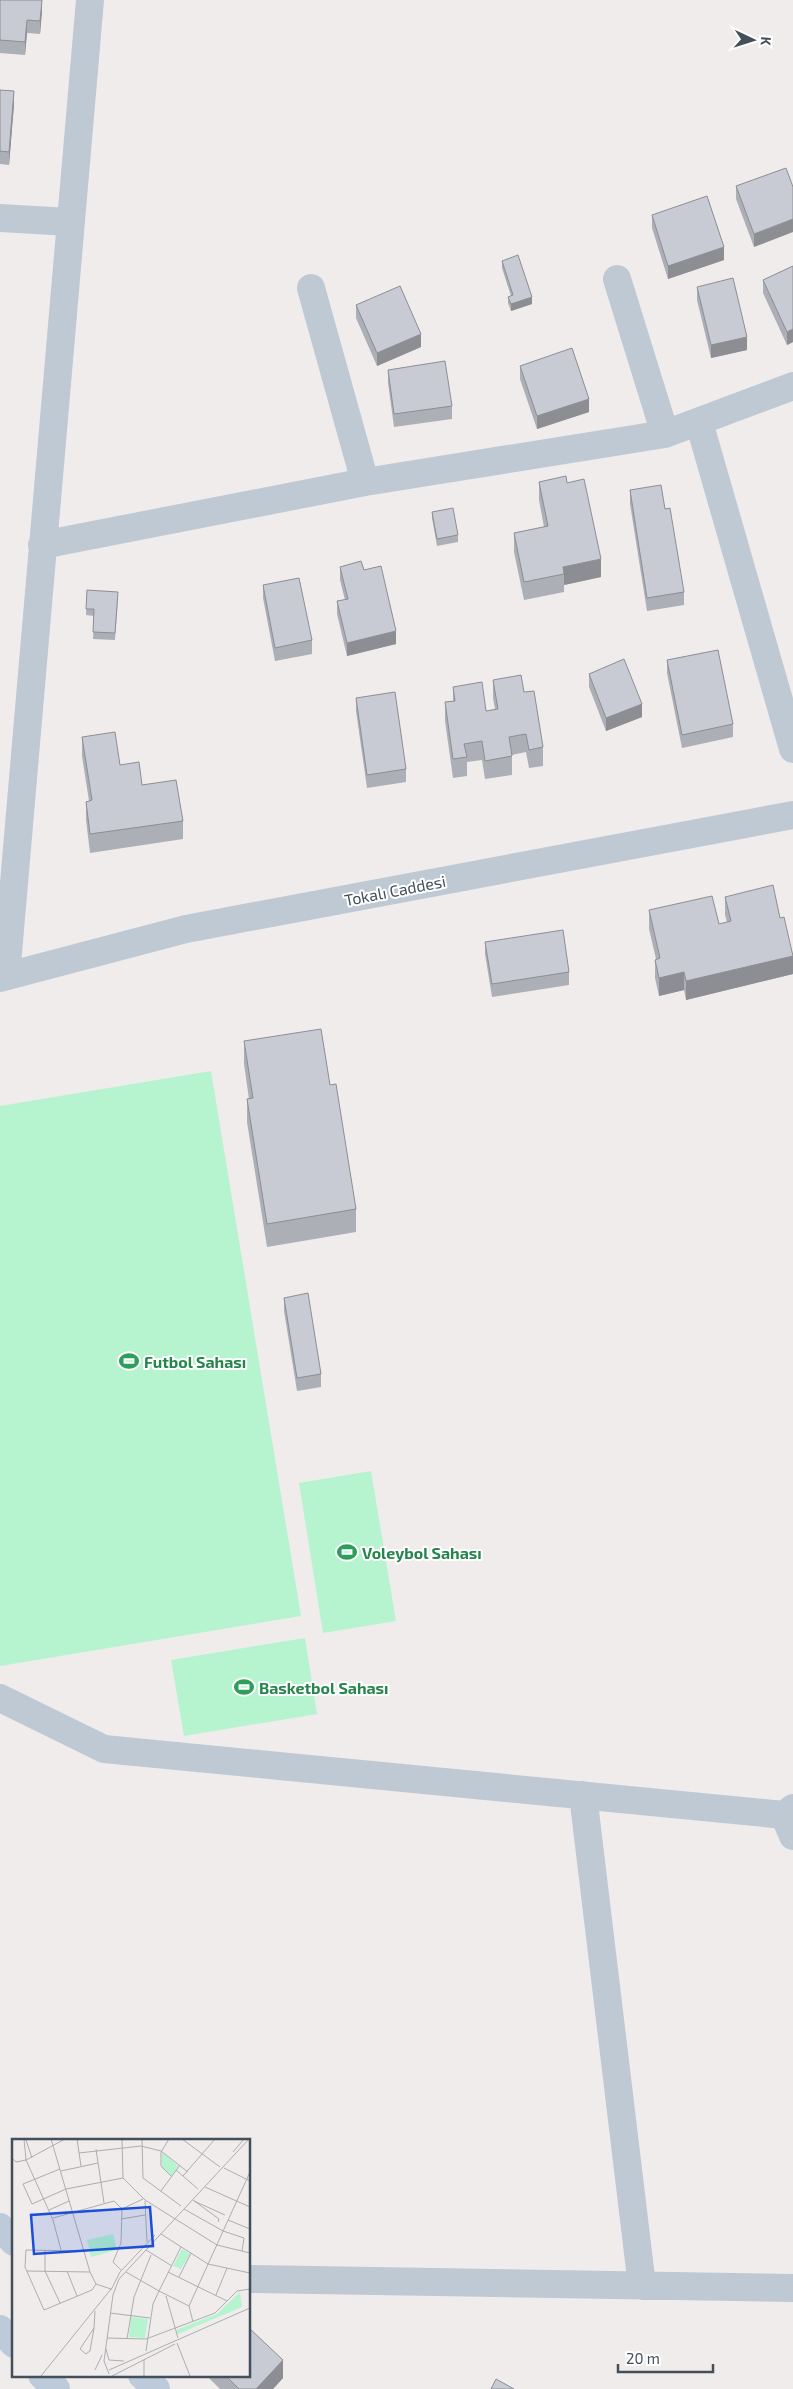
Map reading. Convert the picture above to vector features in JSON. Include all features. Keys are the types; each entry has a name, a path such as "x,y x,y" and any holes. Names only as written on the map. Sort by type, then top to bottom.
{"main road":[{"path":"0,2227 12,2240"},
{"path":"0,2329 12,2342"},
{"path":"43,2376 56,2389"},
{"path":"143,2376 156,2389"}],"street":[{"path":"3,977 90,0"},
{"path":"0,218 69,222"},
{"path":"617,279 665,434"},
{"path":"311,288 365,482"},
{"path":"42,545 365,482 665,434 793,386"},
{"path":"698,422 793,749"},
{"name":"Tokalı Caddesi","path":"3,977 186,928 793,815"},
{"path":"0,1698 104,1749 583,1795 790,1820"},
{"path":"583,1795 642,2286"},
{"path":"250,2279 793,2288"}],"green space":[{"name":"Futbol Sahası","path":"211,1071 301,1616 0,1666 0,1106"},
{"name":"Voleybol Sahası","path":"371,1471 396,1621 323,1633 299,1483"},
{"name":"Basketbol Sahası","path":"305,1638 317,1714 184,1736 171,1660"}],"building":[{"path":"0,0 42,0 40,21 27,20 25,42 0,40"},
{"path":"0,90 14,91 9,152 0,151"},
{"path":"786,168 793,187 793,219 754,234 736,186"},
{"path":"707,196 724,247 668,266 652,215"},
{"path":"518,255 532,297 511,304 508,297 513,295 502,261"},
{"path":"793,266 793,329 787,332 763,280"},
{"path":"733,278 747,337 711,345 697,287"},
{"path":"400,286 421,334 377,353 356,305"},
{"path":"572,348 589,399 537,416 520,366"},
{"path":"445,361 452,406 394,414 388,370"},
{"path":"566,476 567,483 584,479 601,559 563,567 564,574 524,582 514,533 548,526 539,482"},
{"path":"661,485 665,509 670,508 684,592 647,598 630,490"},
{"path":"453,508 458,535 437,539 432,512"},
{"path":"361,561 364,570 381,566 396,631 347,643 337,601 348,599 340,567"},
{"path":"299,578 312,640 275,648 263,585"},
{"path":"87,590 118,592 115,633 93,632 94,609 86,609"},
{"path":"718,650 733,724 682,735 667,660"},
{"path":"624,659 642,704 606,718 589,674"},
{"path":"521,675 524,692 534,691 543,747 529,750 526,734 509,737 512,756 485,761 482,741 464,744 467,757 453,759 445,702 455,701 453,687 482,682 486,711 498,709 493,680"},
{"path":"395,692 406,769 367,775 356,698"},
{"path":"115,732 120,765 139,762 142,785 176,780 183,821 90,834 86,802 92,800 82,737"},
{"path":"773,885 780,918 784,917 793,956 686,981 684,972 659,978 655,960 660,958 649,910 712,896 719,924 731,921 725,897"},
{"path":"563,930 569,972 492,984 485,942"},
{"path":"321,1029 330,1085 336,1084 356,1209 267,1224 247,1099 253,1098 244,1041"},
{"path":"308,1293 321,1374 297,1378 284,1298"},
{"path":"250,2329 283,2360 256,2389 239,2389 226,2376 250,2376"},
{"path":"496,2379 514,2389 491,2389"}],"place":[{"name":"Futbol Sahası","path":"129,1361"},
{"name":"Voleybol Sahası","path":"347,1552"},
{"name":"Basketbol Sahası","path":"244,1687"}]}
